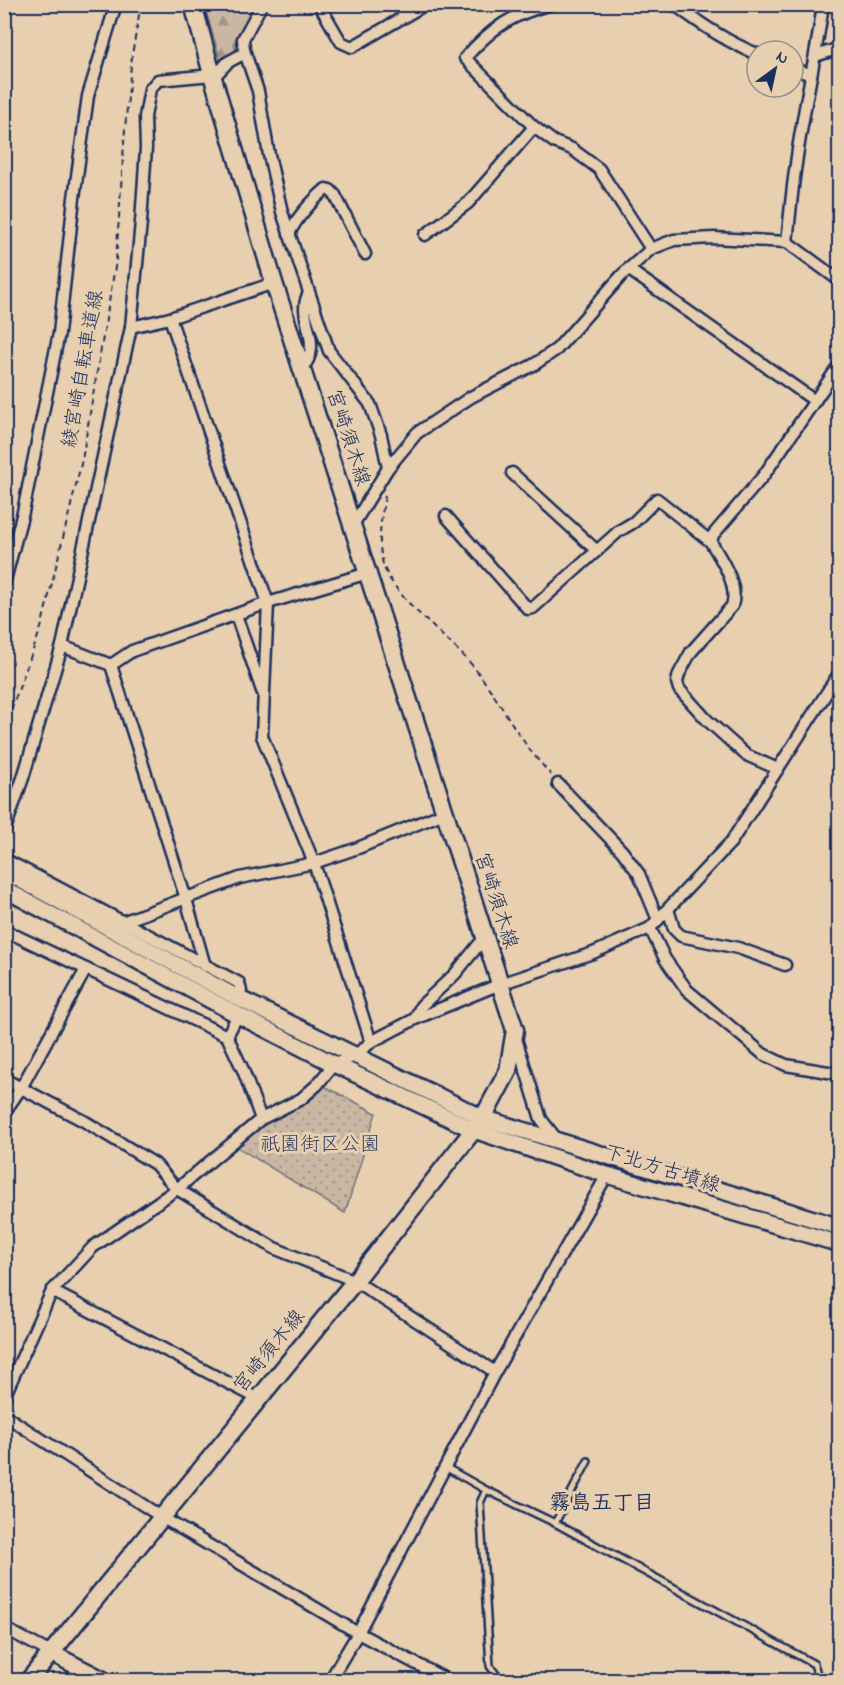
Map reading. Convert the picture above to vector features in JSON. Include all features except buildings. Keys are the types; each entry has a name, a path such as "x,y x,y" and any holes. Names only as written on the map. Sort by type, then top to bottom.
{"main road":[{"name":"宮崎須木線","path":"29,1680 355,1281 478,1124 508,1071 516,1030 274,282 212,76 193,4"}],"street":[{"path":"4,584 23,512 59,333 88,96 116,4"},
{"path":"262,4 243,39 244,53 258,91 269,154 289,234 329,351 370,404 381,435 388,468"},
{"path":"319,4 341,42 352,47 426,4"},
{"path":"398,4 405,17"},
{"path":"552,4 507,19 480,41 465,58 534,127 554,142 572,149 599,169 651,249"},
{"path":"675,4 696,22 745,48"},
{"path":"787,242 796,164 823,4"},
{"path":"815,56 840,48"},
{"path":"4,832 23,778 62,646 131,327 144,180 145,117 150,89 158,80 212,76 228,62 244,53"},
{"path":"805,73 811,75"},
{"path":"425,235 468,203 534,127"},
{"path":"289,234 295,222 319,195 326,189 330,190 335,195 365,254"},
{"path":"354,525 388,468 417,433 471,397 535,364 557,349 628,269 651,249 674,240 714,238 787,242 840,281"},
{"path":"628,269 814,400"},
{"path":"131,327 170,318 274,282"},
{"path":"302,370 310,356 311,340 304,302 308,295"},
{"path":"170,318 268,603 262,736 314,863 371,1042"},
{"path":"711,542 712,535 764,475 840,364"},
{"path":"512,473 597,550"},
{"path":"446,516 528,609 533,608 619,531 634,522 657,499 711,542 732,583 734,598 732,606 691,652 679,674 677,682 679,689 706,720 746,754 778,769"},
{"path":"111,665 132,651 268,603 368,573"},
{"path":"236,615 264,697"},
{"path":"62,646 111,665"},
{"path":"111,665 186,899 205,966"},
{"path":"4,1397 52,1291 93,1247 177,1189 261,1119 301,1099 317,1085 334,1064 356,1056 371,1042 415,1019 500,984 593,953 654,924 731,842 840,672"},
{"path":"558,784 622,850 639,874 664,959 687,990 763,1054 786,1065 840,1074"},
{"path":"125,921 240,878 314,863 444,813"},
{"path":"4,859 239,983 241,991 238,998"},
{"path":"4,870 238,998 356,1056 478,1124"},
{"path":"4,889 334,1064 478,1124"},
{"path":"668,909 674,929 681,936 738,948 785,964"},
{"path":"4,930 227,1036 243,1070 261,1119"},
{"path":"415,1019 421,1006 455,974 485,937"},
{"path":"4,1113 21,1088 86,969"},
{"path":"227,1036 238,1014"},
{"path":"516,1030 519,1051 541,1119 559,1142"},
{"path":"4,1079 84,1121 155,1164 177,1189 274,1248 355,1281 495,1372"},
{"name":"下北方古墳線","path":"478,1124 559,1142 840,1227"},
{"name":"下北方古墳線","path":"478,1124 607,1176 840,1244"},
{"path":"330,1680 358,1633 495,1372 607,1176"},
{"path":"52,1291 259,1399"},
{"path":"4,1415 163,1518 358,1633 447,1680"},
{"path":"4,1628 104,1680"}],"lane":[{"path":"555,1523 588,1461"},
{"path":"445,1467 486,1490 555,1523 814,1665 819,1680"},
{"path":"486,1490 480,1503 490,1666 500,1680"}],"path":[{"name":"綾宮崎自転車道線","path":"4,729 41,628 82,460 116,261 132,55 141,4"},
{"path":"386,494 379,530 384,565 402,596 475,669 525,743 558,784"}],"green space":[{"path":"204,5 256,5 234,43 236,53 221,62"},
{"name":"祇園街区公園","path":"324,1086 376,1113 345,1213 237,1147 263,1124 298,1105"}],"district":[{"name":"霧島五丁目","path":"602,1504"}]}
